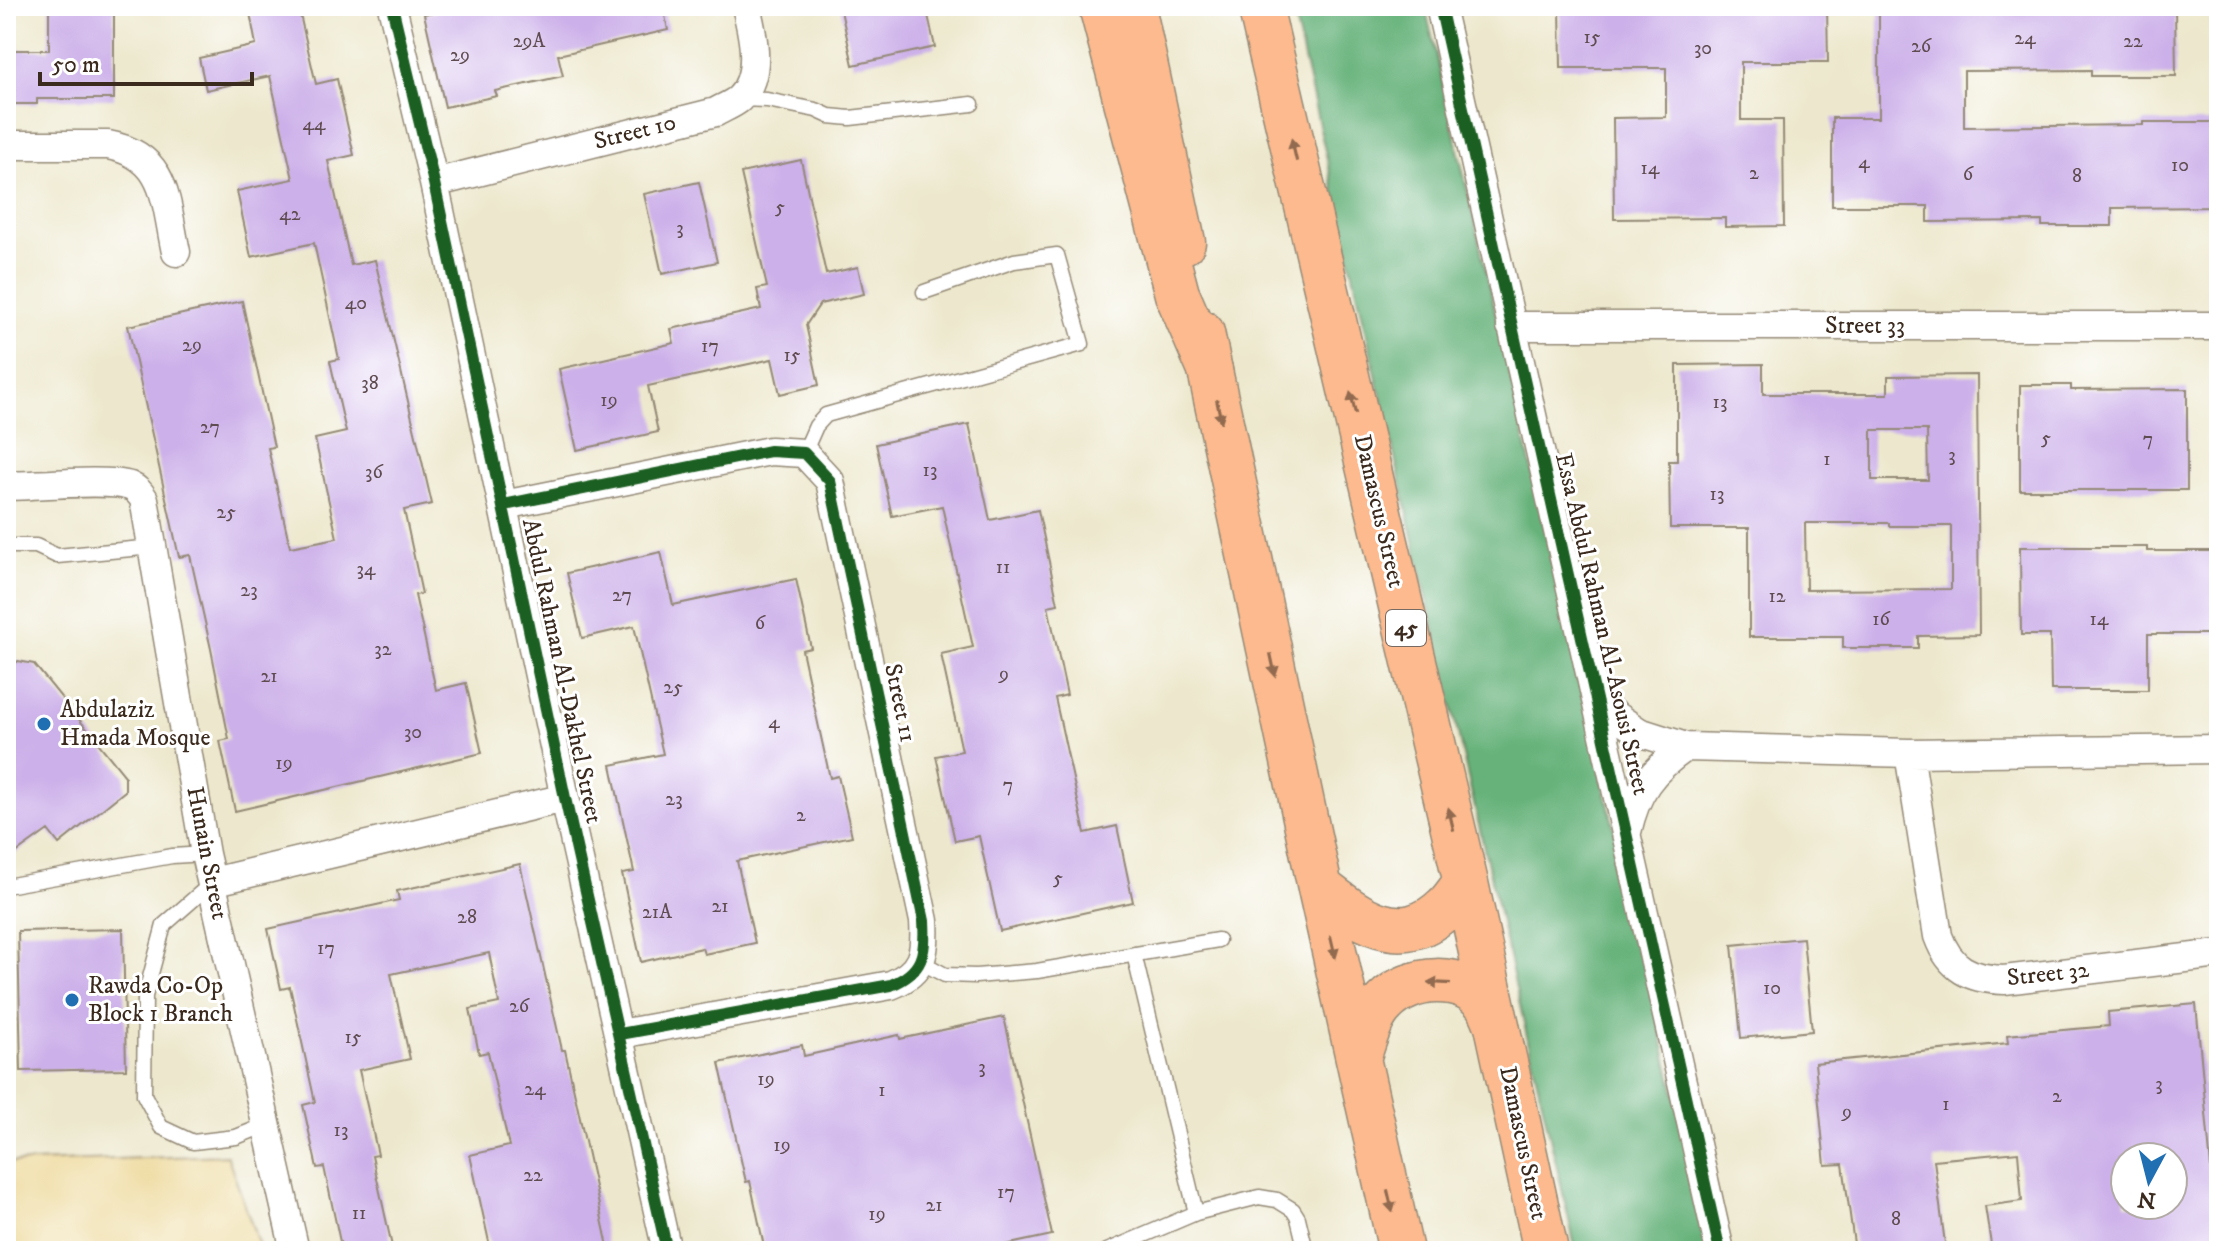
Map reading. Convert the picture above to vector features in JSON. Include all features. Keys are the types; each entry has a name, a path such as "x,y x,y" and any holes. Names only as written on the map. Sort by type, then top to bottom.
{"main road":[{"path":"1101,6 1177,294 1210,370"},
{"path":"1133,6 1320,888 1401,1251"},
{"name":"Damascus Street","path":"1260,6 1466,883 1546,1251"},
{"path":"1320,888 1365,921 1400,928 1434,917 1448,906 1466,883"},
{"path":"1358,1058 1374,1015 1401,990 1418,983 1436,981 1471,991 1485,1002 1497,1025"}],"street":[{"name":"Abdul Rahman Al-Dakhel Street","path":"392,6 434,183 565,798 667,1251"},
{"path":"739,99 751,80 754,61 754,38 746,6"},
{"name":"Essa Abdul Rahman Al-Asousi Street","path":"1440,6 1720,1251"},
{"name":"Street 10","path":"434,183 716,112 739,99"},
{"path":"6,145 108,145 138,155 159,176 176,252"},
{"name":"Street 33","path":"1511,326 2219,326"},
{"path":"504,505 770,451 804,453"},
{"name":"Street 11","path":"804,453 830,481 924,921 926,944 921,962"},
{"name":"Hunain Street","path":"6,486 110,483 127,485 144,499 205,854 295,1251"},
{"path":"1598,704 1639,732 1686,747 1909,753 2219,749"},
{"path":"1626,833 1633,807 1645,783 1663,762 1686,747"},
{"name":"Street 32","path":"1909,753 1938,936 1943,950 1960,970 1983,979 2004,980 2219,954"},
{"path":"212,882 565,798"},
{"path":"620,1034 891,985 909,978 921,962"}],"lane":[{"path":"739,99 767,100 816,110 829,116 850,118 972,104"},
{"path":"804,453 808,439 826,415 1082,344 1057,255 1014,261 924,292"},
{"path":"6,546 36,546 57,556 153,547"},
{"path":"6,886 172,856 205,854"},
{"path":"212,882 164,925 145,996 144,1095 161,1127 193,1142 236,1137 266,1125"},
{"path":"921,962 945,975 976,976 1037,971 1218,940"},
{"path":"1134,954 1196,1213"},
{"path":"1107,1251 1196,1213 1249,1198 1277,1200 1293,1210 1306,1251"}],"green space":[{"path":"1292,6 1425,6 1711,1251 1576,1251"}],"sand":[{"path":"227,1155 261,1251 6,1251 6,1163"}],"building":[{"path":"49,6 114,6 114,99 37,99 37,104 6,104 6,50 49,50"},
{"path":"298,6 316,84 337,79 354,155 328,161 351,265 375,260 432,504 404,510 422,594 415,595 436,690 466,683 482,753 235,811 220,741 229,739 211,649 190,555 179,557 128,326 242,301 274,447 268,448 290,547 337,538 315,439 346,432 330,361 339,359 314,243 251,257 237,191 293,179 270,76 206,90 199,58 256,45 250,13"},
{"path":"460,6 663,6 668,30 558,55 563,76 495,91 497,96 445,107 424,14"},
{"path":"840,6 926,6 935,47 853,65"},
{"path":"1560,6 1827,6 1828,62 1741,62 1741,120 1783,120 1784,226 1725,227 1725,218 1614,219 1613,118 1666,117 1666,68 1561,68"},
{"path":"1879,6 2175,6 2176,76 2091,76 2091,70 1964,71 1964,127 2217,122 2218,207 2112,208 2112,226 2042,226 2042,221 1928,222 1928,206 1832,206 1832,118 1879,118"},
{"path":"801,160 826,274 858,267 864,294 820,304 806,325 819,385 780,394 772,359 648,386 658,432 577,450 559,369 674,343 671,329 761,309 757,289 767,287 741,173"},
{"path":"699,182 717,262 662,274 644,194"},
{"path":"1763,364 1763,394 1888,394 1888,376 1977,375 1979,635 1918,636 1918,648 1843,648 1843,637 1749,637 1749,528 1670,528 1669,461 1677,461 1677,365","holes":["1872,430 1927,430 1928,480 1872,480","1805,523 1951,526 1951,589 1806,590"]},
{"path":"2020,385 2071,385 2071,390 2187,389 2187,490 2020,490"},
{"path":"969,424 990,520 1038,510 1058,604 1048,606 1067,695 1055,698 1085,833 1117,826 1133,902 1000,931 979,836 955,841 936,756 962,751 941,654 973,647 942,506 892,516 876,444"},
{"path":"2020,547 2147,547 2147,551 2219,551 2219,634 2148,634 2148,690 2051,690 2050,635 2021,635"},
{"path":"661,552 673,605 796,579 811,648 802,650 830,778 838,776 852,836 737,861 755,943 704,954 702,948 641,962 622,874 634,872 611,765 663,754 634,626 582,638 567,573"},
{"name":"Abdulaziz Hmada Mosque","path":"18,661 34,664 125,776 125,791 59,844 48,830 6,860 6,672"},
{"path":"520,864 609,1251 491,1251 470,1155 509,1146 488,1052 479,1054 470,1009 499,1003 489,953 391,974 410,1059 359,1070 378,1155 372,1156 393,1251 342,1251 324,1167 317,1168 303,1105 315,1102 290,987 281,989 268,929 399,900 397,891"},
{"name":"Rawda Co-Op Block 1 Branch","path":"123,929 126,1069 21,1071 18,931"},
{"path":"1803,938 1812,1031 1741,1038 1732,945"},
{"path":"2196,1004 2212,1178 2219,1177 2219,1251 1992,1251 1985,1206 2022,1201 2018,1152 1934,1160 1946,1251 1855,1251 1843,1164 1825,1165 1815,1063 2008,1043 2007,1035 2109,1026 2108,1012"},
{"path":"1004,1017 1052,1235 982,1250 981,1246 959,1251 765,1251 719,1063 802,1045 804,1056 899,1035 900,1039"}],"cycle path":[{"path":"392,6 434,183 565,798 667,1251"},
{"path":"1440,6 1720,1251"},
{"path":"504,505 770,451 804,453 830,481 924,921 920,960 910,974 891,985 620,1034"}],"place":[{"name":"Abdulaziz Hmada Mosque","path":"44,724"},
{"name":"Rawda Co-Op Block 1 Branch","path":"72,1000"}]}
